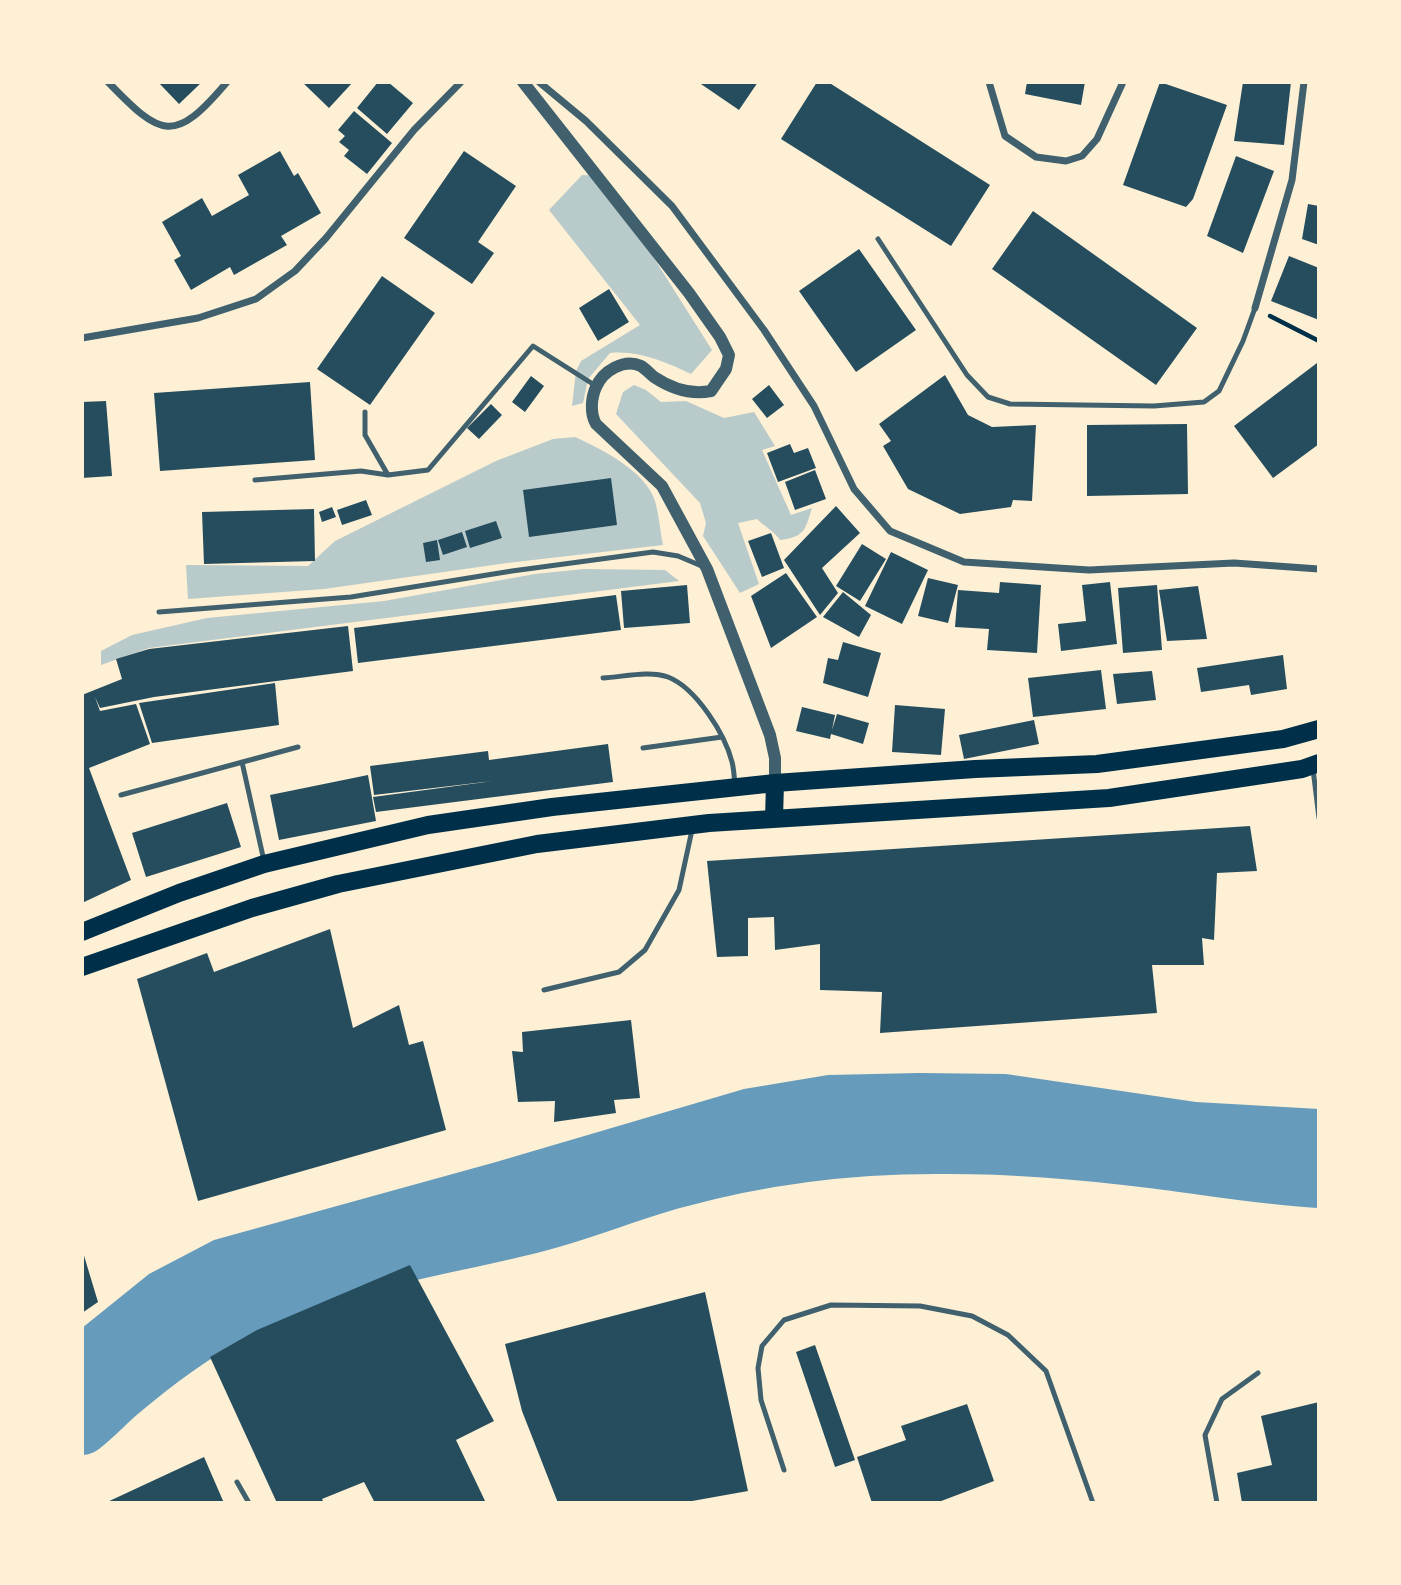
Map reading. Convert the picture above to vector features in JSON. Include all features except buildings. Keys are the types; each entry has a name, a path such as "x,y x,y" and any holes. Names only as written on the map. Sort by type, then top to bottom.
{"main road":[{"path":"82,932 179,893 264,864 428,825 552,807 775,783 975,769 1097,764 1283,739 1319,729"},
{"path":"82,967 251,908 338,884 537,844 693,825 1109,798 1302,769 1316,764"},
{"path":"774,819 775,783"}],"street":[{"path":"108,82 146,120 164,128 182,124 201,111 227,82"},
{"path":"82,338 198,318 256,299 295,271 414,130 461,82"},
{"path":"523,82 690,293 729,355 726,369 711,391 696,394 682,391 655,377 641,366 615,366 596,386 592,418 662,486 707,569 770,734 775,758 775,783"},
{"path":"538,82 586,121 671,206 764,330 814,406 854,489 890,531 964,562 1089,570 1234,564 1319,569"},
{"path":"989,82 1005,136 1036,156 1066,161 1082,156 1097,139 1123,82"},
{"path":"1255,308 1292,180 1304,82"}],"lane":[{"path":"878,239 967,375 988,397 1010,404 1154,406 1205,402 1219,391 1243,341 1255,308"},
{"path":"255,480 360,471 388,475 428,470 533,346 596,386"},
{"path":"365,412 365,435 388,475"},
{"path":"159,612 351,597 653,552 678,556 707,569"},
{"path":"603,678 651,674 668,677 688,690 705,709 722,737 733,763 735,787"},
{"path":"643,748 722,737"},
{"path":"121,795 298,747"},
{"path":"242,762 264,864"},
{"path":"1316,764 1319,818"},
{"path":"544,990 619,972 645,950 679,890 693,825"},
{"path":"785,1470 761,1400 758,1368 762,1346 784,1320 831,1305 920,1306 972,1316 1009,1335 1046,1371 1093,1503"},
{"path":"1217,1503 1205,1435 1222,1399 1258,1373"},
{"path":"237,1482 249,1503"}],"path":[{"path":"1255,308 1319,341"}],"shaded area":[{"path":"582,175 602,176 712,350 691,374 641,355 610,353 588,379 583,403 572,406 576,371 581,361 640,325 549,210"},
{"path":"634,385 646,390 661,402 686,401 724,418 754,412 775,446 762,450 791,515 812,508 803,531 788,539 780,540 757,519 738,523 759,584 740,593 703,536 706,523 700,503 616,414 623,392"},
{"path":"575,437 621,462 642,480 655,501 663,545 507,563 324,589 188,599 186,565 308,566 335,541 496,461 553,439"},
{"path":"584,569 665,570 679,581 149,648 101,665 101,651 132,635 207,618 384,601 535,574"}],"water":[{"path":"1006,1074 1196,1102 1319,1109 1319,1172 1213,1168 1041,1146 912,1134 800,1143 396,1245 301,1266 224,1299 133,1358 82,1398 82,1328 149,1274 214,1240 496,1162 744,1089 828,1075"}],"waterway":[{"path":"82,1428 175,1350 218,1322 268,1297 342,1271 533,1226 659,1186 740,1166 805,1155 870,1149 989,1148 1097,1155 1319,1181"}]}
